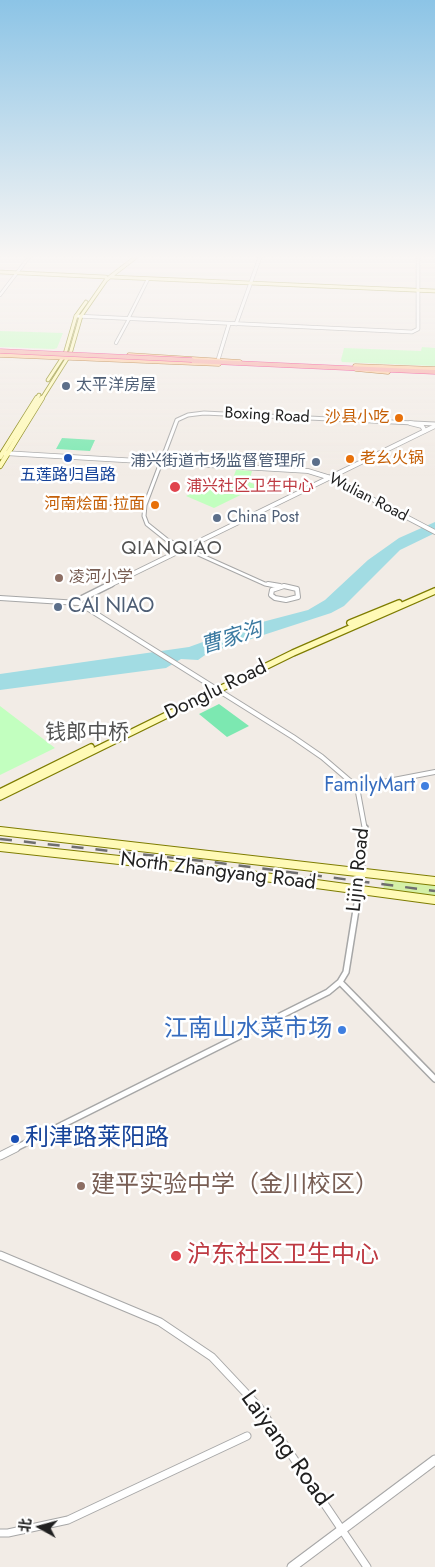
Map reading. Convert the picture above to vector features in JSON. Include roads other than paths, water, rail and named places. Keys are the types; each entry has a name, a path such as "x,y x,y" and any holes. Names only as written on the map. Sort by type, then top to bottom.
{"highway":[{"path":"0,352 435,371"}],"main road":[{"path":"65,358 72,330"},
{"path":"0,466 3,453 65,358 71,353 77,330"},
{"path":"0,352 65,352 218,360 240,363"},
{"path":"0,352 65,358 240,363"},
{"path":"348,367 435,371"},
{"name":"Donglu Road","path":"0,797 312,640 435,587"},
{"name":"Donglu Road","path":"0,792 310,645 435,591"},
{"name":"North Zhangyang Road","path":"0,831 435,881"},
{"name":"North Zhangyang Road","path":"0,847 220,871 435,900"}],"street":[{"path":"116,343 122,330"},
{"path":"218,360 228,330"},
{"path":"363,330 412,332 416,330"},
{"name":"Boxing Road","path":"161,461 176,422 188,414 204,413 410,423 435,426"},
{"path":"410,423 422,426 425,431"},
{"path":"332,477 435,426"},
{"path":"77,603 435,426"},
{"name":"Wulian Road","path":"3,453 285,468 308,471 332,477 435,530"},
{"path":"161,461 145,505 144,518 155,532 187,549 265,584 294,588 299,591 299,595 293,599 282,600 272,597 265,584"},
{"path":"270,591 280,586"},
{"path":"0,598 77,603 294,737 322,757 357,787 435,772"},
{"name":"Lijin Road","path":"340,982 346,972 359,891 365,829 357,787"},
{"path":"0,1156 328,992 340,982 435,1079"},
{"name":"Laiyang Road","path":"0,1255 160,1322 212,1357 259,1407 367,1567"},
{"path":"0,1533 8,1533 68,1520 247,1436"},
{"path":"292,1567 435,1460"}],"water":[{"name":"曹家沟","path":"435,522 435,533 400,550 344,606 331,613 208,653 198,660 181,659 166,668 0,690 0,674 189,647 247,626 308,610 325,600 368,560 399,538"}],"railway":[{"path":"0,839 212,862 435,891"}],"place":[{"name":"太平洋房屋","path":"66,386"},
{"name":"沙县小吃","path":"399,418"},
{"name":"五莲路归昌路","path":"68,458"},
{"name":"老幺火锅","path":"350,459"},
{"name":"浦兴街道市场监督管理所","path":"316,462"},
{"name":"浦兴社区卫生中心","path":"175,487"},
{"name":"河南烩面·拉面","path":"155,505"},
{"name":"China Post","path":"217,518"},
{"name":"凌河小学","path":"59,578"},
{"name":"CAI NIAO","path":"58,607"},
{"name":"FamilyMart","path":"425,786"},
{"name":"江南山水菜市场","path":"342,1030"},
{"name":"利津路莱阳路","path":"15,1139"},
{"name":"建平实验中学（金川校区）","path":"81,1186"},
{"name":"沪东社区卫生中心","path":"176,1256"}],"district":[{"name":"QIANQIAO","path":"172,549"},
{"name":"钱郎中桥","path":"87,734"}]}
